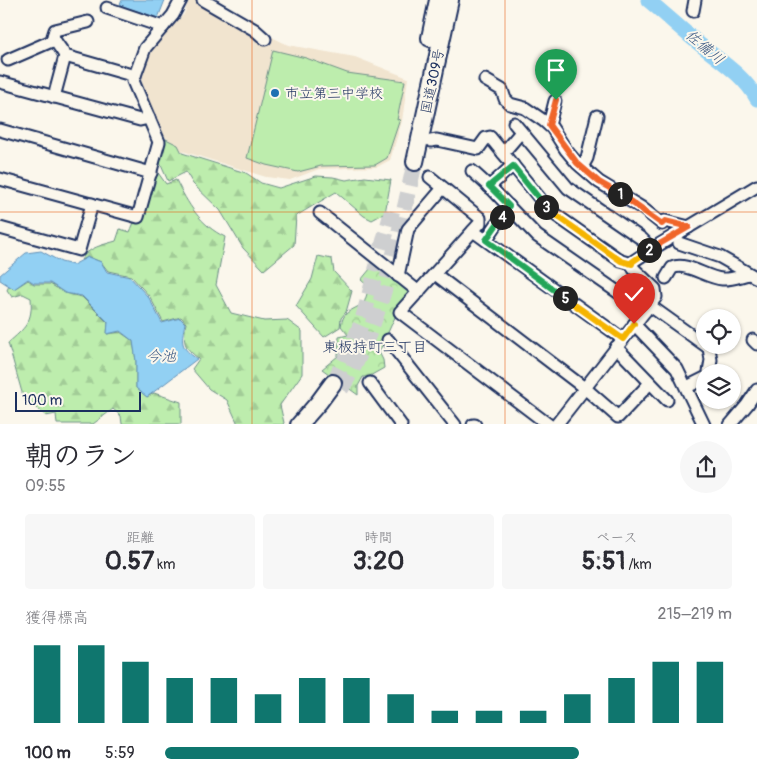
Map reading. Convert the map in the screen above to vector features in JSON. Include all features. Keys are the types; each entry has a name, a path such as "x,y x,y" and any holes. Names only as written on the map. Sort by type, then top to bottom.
{"highway":[{"name":"国道309号","path":"438,0 410,161 450,0"},
{"path":"299,424 337,386 312,424"}],"street":[{"path":"0,179 138,217 159,142 133,81 145,48 178,8 181,0"},
{"path":"204,0 255,30 265,39"},
{"path":"107,8 163,27"},
{"path":"88,22 55,30 54,40 66,56 135,76"},
{"path":"8,60 54,40"},
{"path":"54,97 66,56"},
{"path":"485,80 502,90 505,99 510,104 524,108 549,125 566,150 599,182 620,194 662,224 665,221 689,227"},
{"path":"0,82 140,120 149,118"},
{"path":"549,125 556,100"},
{"path":"582,167 587,158 597,116"},
{"path":"503,153 517,128 568,188 642,239 652,248"},
{"path":"0,130 151,172"},
{"path":"431,141 437,140 478,149 486,138 490,136 550,211 621,261 632,264"},
{"path":"489,186 513,166"},
{"path":"472,171 537,236 709,348 710,364"},
{"path":"430,177 480,218 480,223 400,312 548,424"},
{"path":"632,264 632,262 652,248 757,186"},
{"path":"398,276 408,229 443,188"},
{"path":"1,232 79,250 92,204"},
{"path":"486,240 509,206"},
{"path":"320,213 418,292"},
{"path":"473,231 620,343 650,383 667,400"},
{"path":"678,243 720,258 753,276"},
{"path":"556,424 656,297 655,289 634,269 632,264"},
{"path":"666,278 672,268 680,266 724,280 753,276"},
{"path":"435,274 585,388 618,418 650,383"},
{"path":"634,324 677,369 704,424"},
{"path":"388,340 455,424"},
{"path":"687,387 696,382"},
{"path":"370,383 398,423"},
{"path":"730,424 757,390"}],"shaded area":[{"name":"市立第三中学校","path":"189,0 195,0 258,34 272,37 288,45 355,57 408,78 402,121 390,160 377,167 319,169 290,180 266,177 182,151 163,135 146,101 141,84 147,56 155,44 184,14"}],"green space":[{"path":"273,50 306,58 347,73 405,81 397,120 400,119 387,158 375,165 321,166 298,172 266,165 247,158"},
{"path":"166,139 178,145 182,153 246,173 261,183 279,188 316,176 346,180 365,177 391,180 385,213 372,220 364,216 336,192 296,216 294,245 264,270 243,248 220,210 193,184 186,172 168,181 160,163"},
{"path":"156,170 166,184 176,180 185,197 202,220 225,237 216,285 231,313 264,321 287,320 302,331 302,374 280,405 283,424 238,424 227,400 209,389 192,369 199,359 185,344 186,323 181,317 163,322 150,297 131,276 108,271 101,262 89,257 81,260 92,249 116,241 120,229 130,232"},
{"path":"318,256 332,259 334,272 352,291 346,312 341,318 340,327 324,337 296,306 312,279"},
{"path":"375,263 411,292 393,312 396,315 379,352 384,368 368,377 363,377 358,386 358,395 322,369 338,356 339,337 348,335 341,326 345,316 359,306 363,307 369,287 361,280"},
{"path":"28,280 34,284 50,284 65,293 82,297 108,323 107,334 120,332 133,341 136,361 136,388 147,397 154,393 181,402 181,424 122,424 121,416 113,409 93,424 57,424 56,414 46,416 23,396 8,343 27,324 31,313 31,298 23,294 12,297 7,290 9,286 14,289"}],"water":[{"path":"122,0 165,0 158,18 120,5"},
{"name":"今池","path":"41,251 61,262 73,265 88,257 101,262 107,272 130,277 149,298 162,323 180,318 185,323 183,344 187,351 197,359 147,397 136,388 136,361 133,341 120,331 107,334 108,322 82,296 65,293 50,283 34,283 28,279 14,289 0,280 0,275 26,253"}],"waterway":[{"name":"佐備川","path":"648,0 738,75 752,90 757,99"}],"tunnel":[{"path":"341,389 356,363 379,307 395,250 415,162"},
{"path":"333,383 362,322 392,211"}],"place":[{"name":"市立第三中学校","path":"275,93"}],"district":[{"name":"東板持町三丁目","path":"375,347"}],"route":[{"path":"556,100 549,125 577,163 604,186 642,208 662,224 665,221 689,227 652,248 632,262 632,264 621,261 550,211 513,166 489,186 509,206 486,240 623,339 634,324"}]}
